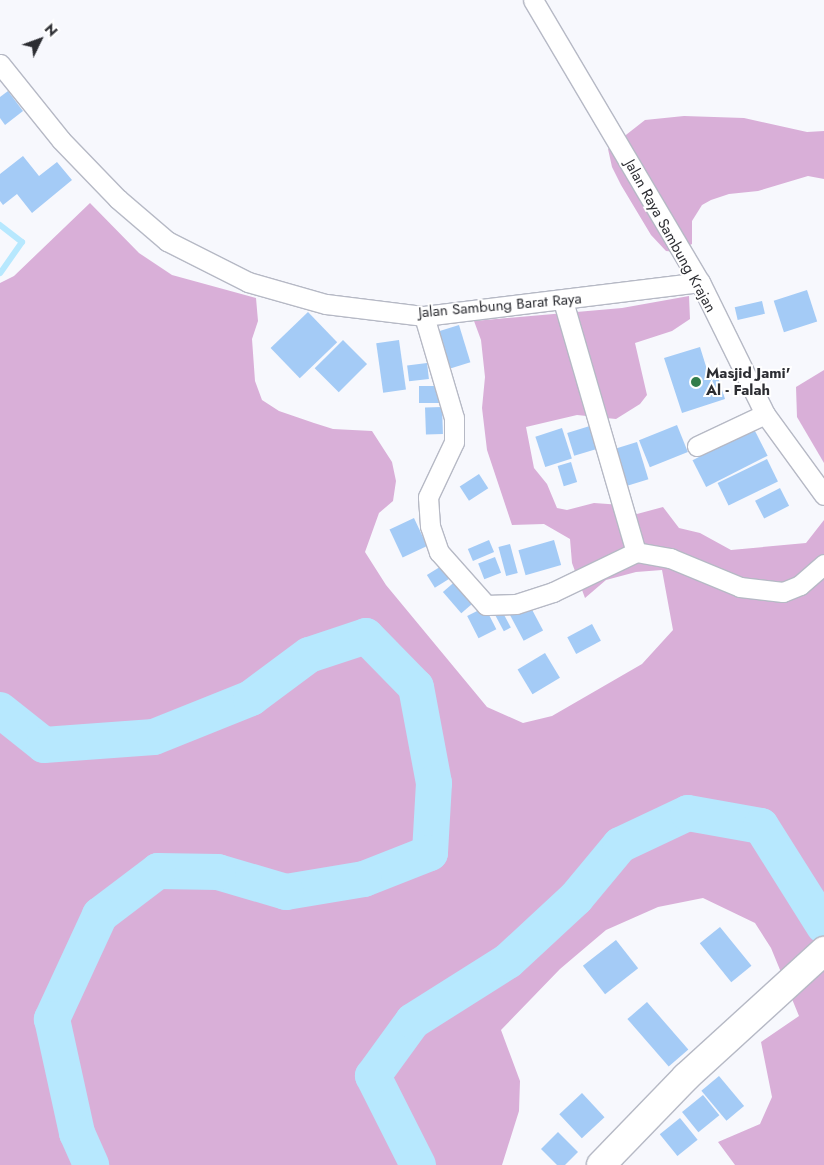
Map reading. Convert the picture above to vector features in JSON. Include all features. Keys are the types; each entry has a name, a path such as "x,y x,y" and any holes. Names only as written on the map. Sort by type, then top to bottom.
{"main road":[{"path":"601,1165 686,1077 824,951"}],"street":[{"name":"Jalan Raya Sambung Krajan","path":"534,0 700,282 765,414 824,495"},
{"name":"Jalan Sambung Barat Raya","path":"4,76 61,140 118,199 167,241 248,282 326,304 424,316 563,301 700,282"},
{"path":"563,301 636,552"},
{"path":"424,316 454,418 454,442 428,497 430,526 439,552 474,594 486,605 516,604 553,592 636,552 670,558 740,587 783,592 800,585 824,564"},
{"path":"697,446 765,414"}],"shaded area":[{"path":"684,116 744,118 807,132 824,131 824,179 808,176 758,191 729,194 711,200 702,205 692,221 692,244 676,252 666,251 651,235 621,185 612,167 608,149 645,120"},
{"path":"90,203 139,253 172,275 256,298 258,321 252,339 255,381 262,400 279,411 333,429 372,431 392,462 396,481 393,501 379,513 365,552 386,585 487,707 523,723 552,716 642,664 673,630 662,570 636,572 606,580 585,598 572,563 570,539 544,524 512,525 487,450 482,408 485,377 481,340 474,321 622,308 689,296 690,319 672,331 635,343 647,395 640,404 616,419 577,415 526,427 534,468 547,484 557,508 567,510 594,503 622,505 637,514 663,507 679,528 700,533 731,550 806,543 824,520 824,1165 735,1165 718,1142 760,1124 772,1097 761,1042 799,1016 771,948 755,923 703,898 658,907 606,930 560,969 501,1030 520,1081 519,1111 502,1165 0,1165 0,283 14,276"},
{"path":"824,370 824,463 797,417 796,387"}],"building":[{"path":"8,91 23,111 5,125 0,118 0,97"},
{"path":"23,156 39,176 57,162 72,180 32,213 17,194 3,205 0,201 0,174"},
{"path":"807,290 817,321 784,332 774,301"},
{"path":"762,301 765,314 738,320 735,307"},
{"path":"308,312 337,342 300,378 271,348"},
{"path":"459,325 470,362 450,368 439,331"},
{"path":"343,340 367,364 339,392 315,368"},
{"path":"399,340 406,390 383,393 376,343"},
{"name":"Masjid Jami' Al - Falah","path":"700,347 709,376 717,374 725,399 682,413 664,358"},
{"path":"427,363 429,379 409,381 407,365"},
{"path":"419,386 441,386 441,403 419,403"},
{"path":"442,407 443,434 426,435 425,408"},
{"path":"593,425 600,448 574,456 567,433"},
{"path":"677,425 688,452 650,467 639,440"},
{"path":"562,428 572,458 545,467 535,437"},
{"path":"754,429 768,456 706,487 693,460"},
{"path":"637,442 648,479 627,486 616,448"},
{"path":"767,459 778,481 729,506 718,483"},
{"path":"571,462 577,482 564,486 558,466"},
{"path":"479,474 488,488 469,501 460,487"},
{"path":"780,488 789,506 764,519 755,501"},
{"path":"414,518 427,546 403,558 390,529"},
{"path":"489,540 494,552 473,561 468,549"},
{"path":"554,540 561,565 526,575 518,550"},
{"path":"510,544 518,573 506,576 498,547"},
{"path":"495,557 501,573 484,579 478,563"},
{"path":"443,565 451,578 435,588 427,575"},
{"path":"458,579 476,600 461,613 443,592"},
{"path":"529,604 543,630 524,641 510,614"},
{"path":"485,607 496,629 479,638 467,616"},
{"path":"501,609 511,628 504,631 494,613"},
{"path":"592,624 601,641 576,654 567,637"},
{"path":"545,653 560,678 533,694 518,669"},
{"path":"720,927 751,966 731,982 700,943"},
{"path":"616,940 638,968 605,994 583,966"},
{"path":"647,1002 688,1050 669,1067 627,1019"},
{"path":"719,1076 744,1106 726,1121 701,1091"},
{"path":"582,1093 605,1117 582,1138 559,1114"},
{"path":"703,1095 719,1115 698,1132 682,1112"},
{"path":"680,1118 698,1140 677,1156 660,1134"},
{"path":"558,1132 578,1152 565,1165 557,1165 541,1149"}],"waterway":[{"path":"0,225 22,242 0,273"},
{"path":"0,710 44,745 154,737 251,698 309,655 366,636 416,687 434,783 430,853 364,879 286,892 218,872 158,871 100,915 52,1019 77,1133 91,1165"},
{"path":"418,1165 373,1076 413,1021 508,961 576,898 620,845 688,813 761,826 824,926"}],"place":[{"name":"Masjid Jami' Al - Falah","path":"696,382"}]}
